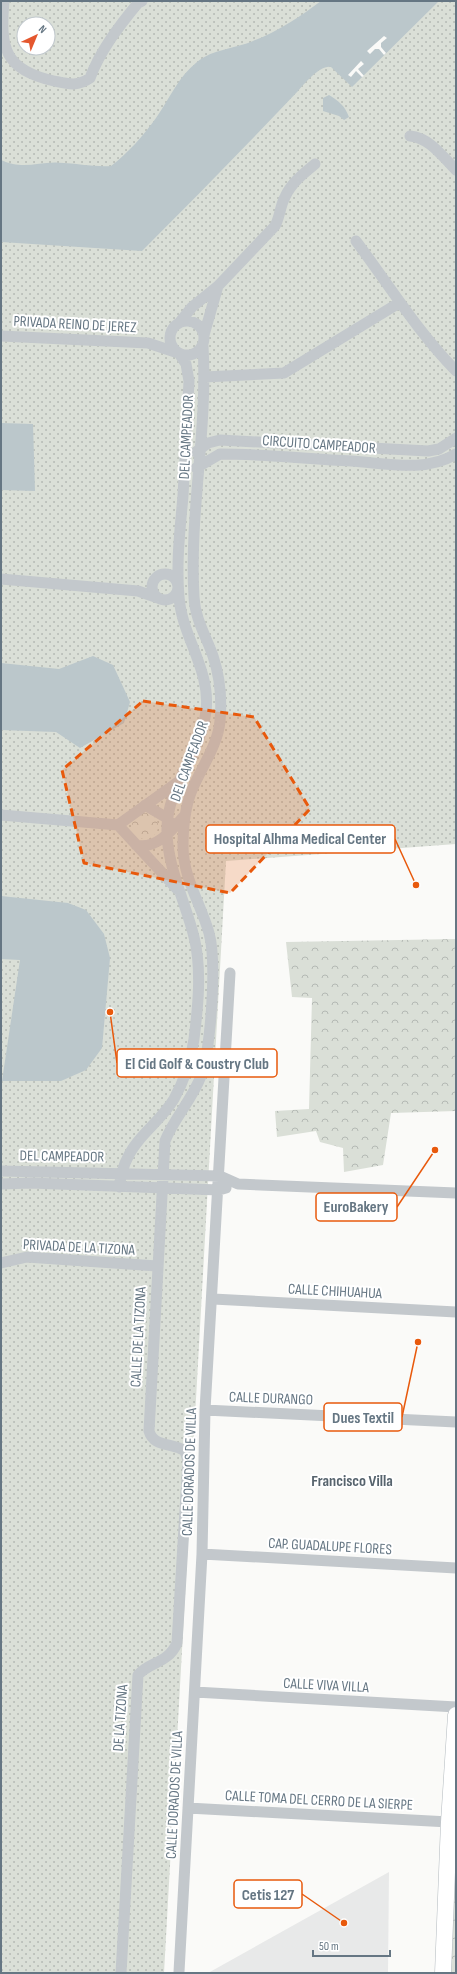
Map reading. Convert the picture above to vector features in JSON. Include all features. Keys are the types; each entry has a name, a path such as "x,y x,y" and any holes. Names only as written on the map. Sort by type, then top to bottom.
{"main road":[{"path":"442,1973 456,1715"}],"street":[{"path":"4,1 2,25 5,45 13,62 22,70 35,77 75,85 90,78 94,65 121,23 138,3 142,1"},
{"path":"410,136 421,137 427,141 456,170"},
{"name":"DEL CAMPEADOR","path":"180,322 202,298 218,286 275,226 279,220 284,197 303,174 315,164"},
{"path":"356,241 399,303 428,341 456,371"},
{"name":"DEL CAMPEADOR","path":"1,1184 31,1183 162,1189 165,1141 169,1131 188,1103 201,1075 208,1036 214,965 209,932 188,878 183,846 186,814 191,791 217,734 221,712 218,674 200,627 194,598 194,569 204,376 203,340 218,286"},
{"path":"204,376 284,373 399,303"},
{"path":"180,322 192,322 201,329 203,340 200,350 190,356 177,353 169,341 171,330 180,322"},
{"name":"PRIVADA REINO DE JEREZ","path":"148,343 171,330"},
{"name":"PRIVADA REINO DE JEREZ","path":"1,336 148,343 177,353"},
{"name":"DEL CAMPEADOR","path":"119,1187 127,1157 173,1100 183,1080 191,1056 194,1038 198,971 195,940 178,889 167,818 178,782 198,743 206,710 206,684 202,669 184,623 181,612 178,586 178,557 189,381 186,364 177,353"},
{"path":"201,422 207,431 220,440"},
{"name":"CIRCUITO CAMPEADOR","path":"185,459 214,440 428,451 439,449 452,441"},
{"path":"452,441 455,455"},
{"path":"351,461 352,446"},
{"name":"CIRCUITO CAMPEADOR","path":"184,476 220,454 388,464 430,464 455,455"},
{"path":"138,591 148,587 178,557"},
{"path":"1,579 138,591 167,600 173,597 178,586 194,569"},
{"path":"158,578 170,576 178,586 194,598"},
{"path":"158,578 153,590 159,598"},
{"name":"DEL CAMPEADOR","path":"159,598 178,613 184,623"},
{"path":"1,815 118,824 178,782"},
{"path":"145,805 167,818"},
{"path":"136,845 150,846 170,831 186,814"},
{"path":"118,824 178,889"},
{"path":"170,831 183,846"},
{"name":"CALLE DORADOS DE VILLA","path":"179,1972 202,1554 205,1410 213,1299 230,973"},
{"path":"154,1125 169,1131"},
{"name":"DEL CAMPEADOR","path":"1,1171 122,1172 163,1176"},
{"path":"163,1176 220,1176 238,1184"},
{"path":"162,1189 219,1190 238,1184 456,1193"},
{"name":"CALLE DE LA TIZONA","path":"162,1189 149,1431 151,1438 157,1443 179,1447 185,1451 188,1461"},
{"name":"PRIVADA DE LA TIZONA","path":"1,1263 28,1257 157,1266"},
{"name":"CALLE CHIHUAHUA","path":"213,1299 456,1312"},
{"name":"CALLE DURANGO","path":"205,1410 456,1422"},
{"name":"DE LA TIZONA","path":"121,1973 138,1675 142,1670 166,1658 173,1652 177,1643 188,1461"},
{"name":"CAP. GUADALUPE FLORES","path":"202,1554 456,1568"},
{"name":"CALLE VIVA VILLA","path":"195,1692 456,1707"},
{"name":"CALLE TOMA DEL CERRO DE LA SIERPE","path":"188,1808 449,1822"}],"highlighted area":[{"path":"143,701 254,717 310,809 230,893 84,863 62,770"}],"shaded area":[{"path":"321,1 439,1 352,87 331,67 322,69 313,75 142,251 1,242 1,160 18,165 55,162 93,166 111,166 129,150 146,131 179,81 197,62 210,54 246,44 271,33 297,18"},
{"path":"329,95 341,104 349,117 344,120 339,116 323,111 323,98"},
{"path":"1,423 33,424 35,491 1,490"},
{"path":"93,656 113,665 130,702 124,723 80,748 56,732 1,730 1,663 59,669"},
{"path":"1,896 68,903 86,910 104,934 110,958 102,1048 86,1070 61,1081 2,1081 20,960 1,959"},
{"path":"389,1872 388,1973 208,1973"}],"green space":[{"path":"1,1 456,1 456,844 226,861 164,1973 1,1973"},
{"path":"145,813 154,817 158,826 154,835 145,839 136,835 132,826 136,817"},
{"path":"456,939 456,1111 391,1113 383,1165 344,1172 343,1148 320,1142 316,1131 277,1137 275,1111 309,1109 312,998 292,997 286,942"},
{"path":"456,1804 456,1973 449,1973"}],"pier":[{"path":"384,36 387,38 381,43 381,47 386,53 384,55 379,49 375,49 370,54 367,51"},
{"path":"361,61 364,64 358,69 364,76 362,77 356,71 351,77 348,75"}],"place":[{"name":"Hospital Alhma Medical Center","path":"416,885"},
{"name":"El Cid Golf & Coustry Club","path":"110,1012"},
{"name":"EuroBakery","path":"435,1150"},
{"name":"Dues Textil","path":"418,1342"},
{"name":"Cetis 127","path":"344,1923"}],"district":[{"name":"Francisco Villa","path":"352,1480"}]}
